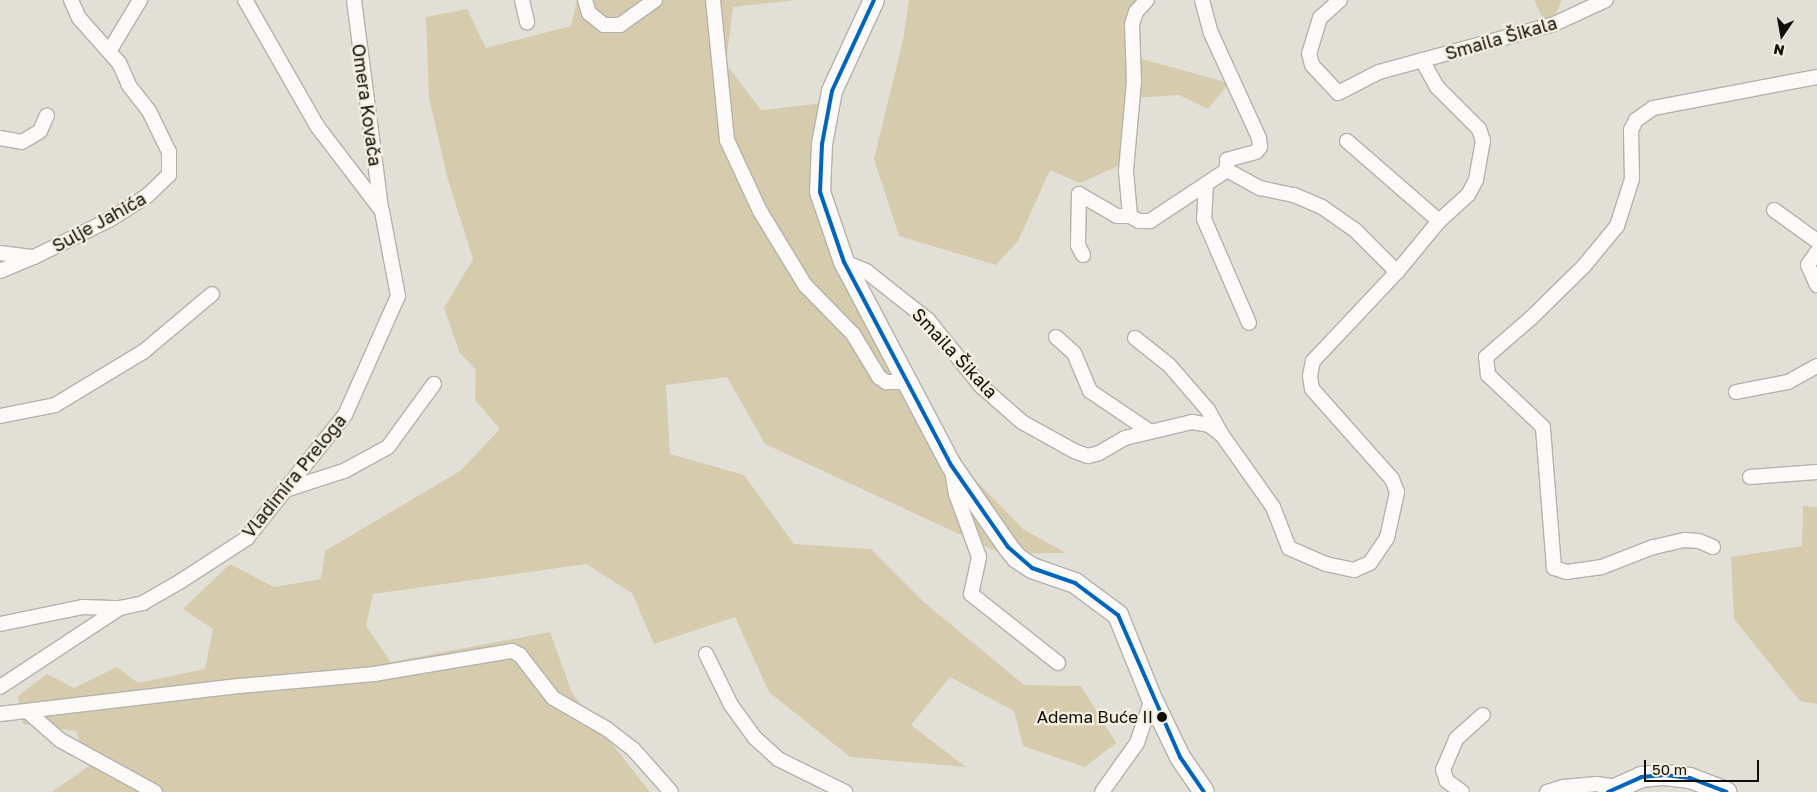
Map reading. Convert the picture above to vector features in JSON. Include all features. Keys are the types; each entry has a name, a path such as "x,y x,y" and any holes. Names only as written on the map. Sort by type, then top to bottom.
{"street":[{"path":"71,0 87,28 110,50 140,0"},
{"name":"Vladimira Preloga","path":"0,687 120,608 143,603 221,558 246,538 345,415 398,296 382,211 317,126 245,0"},
{"name":"Omera Kovača","path":"354,0 382,211"},
{"path":"522,0 527,22"},
{"path":"585,0 589,13 604,24 620,25 655,0"},
{"path":"713,0 727,140 760,211 805,285 853,334 879,377 886,382 907,382"},
{"path":"874,0 832,91 822,144 820,192 844,262 951,465 1017,558 1032,568 1076,583 1118,615 1152,699 1180,757 1204,792"},
{"path":"1130,216 1126,171 1134,80 1132,24 1136,12 1148,0"},
{"path":"1083,255 1078,245 1079,194 1117,216 1130,216 1139,221 1150,221 1226,170 1227,160 1256,152 1260,147 1259,138 1211,33 1202,0"},
{"name":"Smaila Šikala","path":"1340,0 1320,18 1309,54 1312,66 1331,89 1338,93 1345,92 1379,72 1554,24 1606,0"},
{"name":"Sulje Jahića","path":"0,253 34,257 109,220 147,196 169,176 171,164 163,136 110,50"},
{"name":"Smaila Šikala","path":"844,262 866,271 928,320 981,386 1022,422 1074,452 1088,456 1099,453 1125,438 1150,431 1192,422 1209,425 1222,435 1273,507 1289,548 1326,564 1354,570 1370,563 1387,538 1397,492 1392,479 1312,389 1310,376 1313,361 1397,272 1439,220 1468,195 1476,180 1483,141 1479,129 1437,87 1422,60"},
{"path":"1713,547 1699,541 1684,540 1654,547 1602,567 1560,572 1554,568 1543,427 1488,375 1486,356 1531,318 1584,266 1617,226 1632,179 1631,130 1636,120 1653,108 1817,77"},
{"path":"0,138 22,142 40,131 47,115"},
{"path":"1347,142 1439,220"},
{"path":"1226,170 1260,188 1294,196 1322,207 1354,229 1397,272"},
{"path":"1206,184 1204,220 1249,323"},
{"path":"1774,210 1817,241"},
{"path":"1817,252 1808,265 1817,285"},
{"path":"0,271 34,257"},
{"path":"0,416 55,405 142,352 212,294"},
{"path":"1056,337 1074,353 1090,391 1150,431"},
{"path":"1135,338 1169,365 1208,410 1222,435"},
{"path":"1736,392 1788,382 1817,366"},
{"path":"285,490 344,471 388,447 434,384"},
{"path":"951,465 956,494 979,557 971,594 1058,662"},
{"path":"1750,477 1817,472"},
{"path":"0,624 82,607 120,608"},
{"path":"0,714 240,686 374,674 512,651 520,655 553,698 607,728 633,749 671,792"},
{"path":"706,654 730,705 755,738 778,758 845,792"},
{"path":"1102,792 1137,743 1152,699"},
{"path":"27,711 60,740 155,792"},
{"path":"1462,792 1447,782 1443,770 1456,738 1483,715"},
{"path":"1547,792 1563,787 1613,789 1641,777 1665,775 1690,778 1726,792"}],"shaded area":[{"path":"577,0 796,0 733,7 726,64 761,110 824,103 832,254 914,416 1023,529 1066,553 1000,553 765,444 727,377 666,385 670,454 744,475 794,544 871,549 925,603 1024,685 1081,686 1116,743 1085,767 1023,746 1014,711 950,677 911,725 966,767 850,757 769,692 735,617 654,644 632,593 586,564 373,594 366,626 391,662 550,632 572,693 650,792 52,792 89,766 76,731 23,724 18,696 47,674 74,688 117,667 138,683 205,669 213,629 183,609 230,564 274,587 321,579 325,551 460,471 500,429 475,400 476,370 460,353 444,308 473,259 448,180 429,98 426,17 467,9 486,48 571,26"},
{"path":"909,0 1143,0 1134,24 1142,59 1229,83 1208,109 1179,95 1133,98 1132,160 1080,183 1050,170 1018,241 996,265 899,236 874,159 903,40"},
{"path":"1534,0 1562,0 1548,30"},
{"path":"1803,506 1817,507 1817,704 1800,701 1734,619 1731,557 1802,546"}],"transit line":[{"path":"874,0 832,91 822,144 820,192 844,262 951,465 1008,547 1032,568 1075,583 1118,615 1180,757 1204,792"},
{"path":"1608,792 1641,777 1665,775 1690,778 1726,792"}],"place":[{"name":"Adema Buće II","path":"1162,717"}]}
